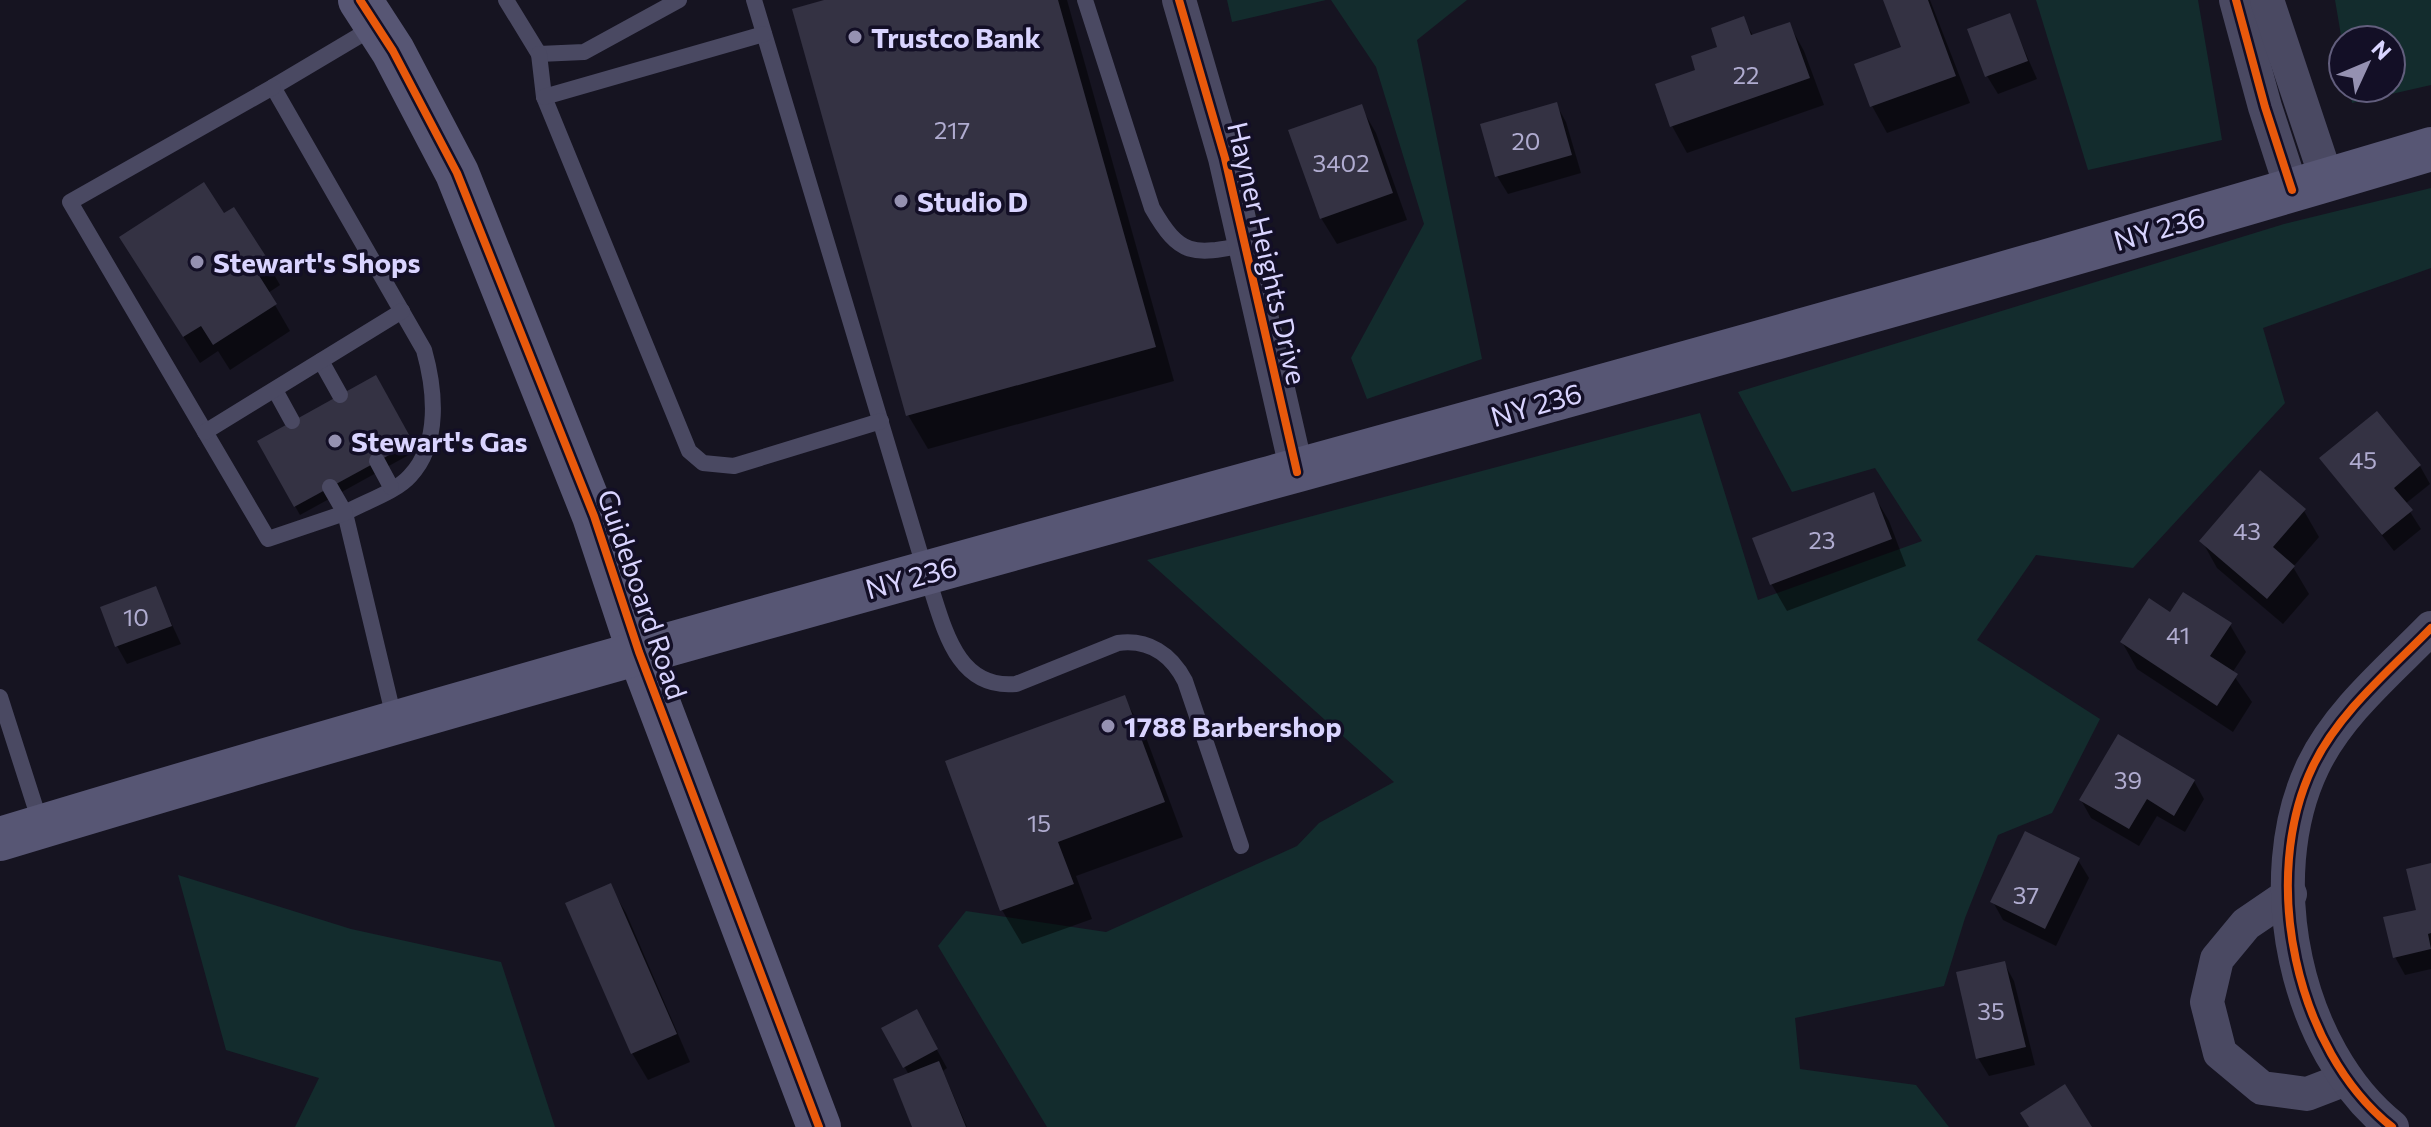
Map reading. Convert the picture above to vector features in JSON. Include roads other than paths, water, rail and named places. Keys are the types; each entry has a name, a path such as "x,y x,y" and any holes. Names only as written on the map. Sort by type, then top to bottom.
{"main road":[{"name":"Guideboard Road","path":"368,13 393,51 457,173 594,516 639,652 819,1127"},
{"name":"NY 236","path":"0,839 639,652 1297,472 2431,149"}],"street":[{"name":"Hayner Heights Drive","path":"1179,0 1225,158 1297,472"},
{"path":"2236,0 2310,185"},
{"path":"2267,0 2310,185"},
{"path":"2392,1127 2367,1107 2346,1079 2305,999 2291,930 2288,857 2298,809 2313,765 2351,710 2431,628"},
{"path":"2290,894 2246,924 2217,959 2207,1002 2220,1053 2262,1088 2307,1094 2346,1079"}],"lane":[{"path":"506,0 539,54 544,97 689,451 703,463 734,466 881,421"},
{"path":"539,54 584,52 679,0"},
{"path":"754,0 926,573 954,654 968,671 982,680 999,685 1016,684 1118,643 1133,641 1154,647 1178,667 1241,846"},
{"path":"1085,0 1152,208 1165,230 1183,246 1200,254 1245,245"},
{"path":"273,87 424,350 433,383 426,453 409,478 345,513 268,539 70,202 273,87 368,13"},
{"path":"544,97 764,34"},
{"path":"205,432 402,311"},
{"path":"321,361 340,395"},
{"path":"275,390 292,421"},
{"path":"377,461 391,487"},
{"path":"330,487 345,513 395,722"},
{"path":"0,697 41,827"}],"place":[{"name":"Trustco Bank","path":"855,37"},
{"name":"Studio D","path":"901,201"},
{"name":"Stewart's Shops","path":"197,262"},
{"name":"Stewart's Gas","path":"335,441"},
{"name":"1788 Barbershop","path":"1108,726"}]}
